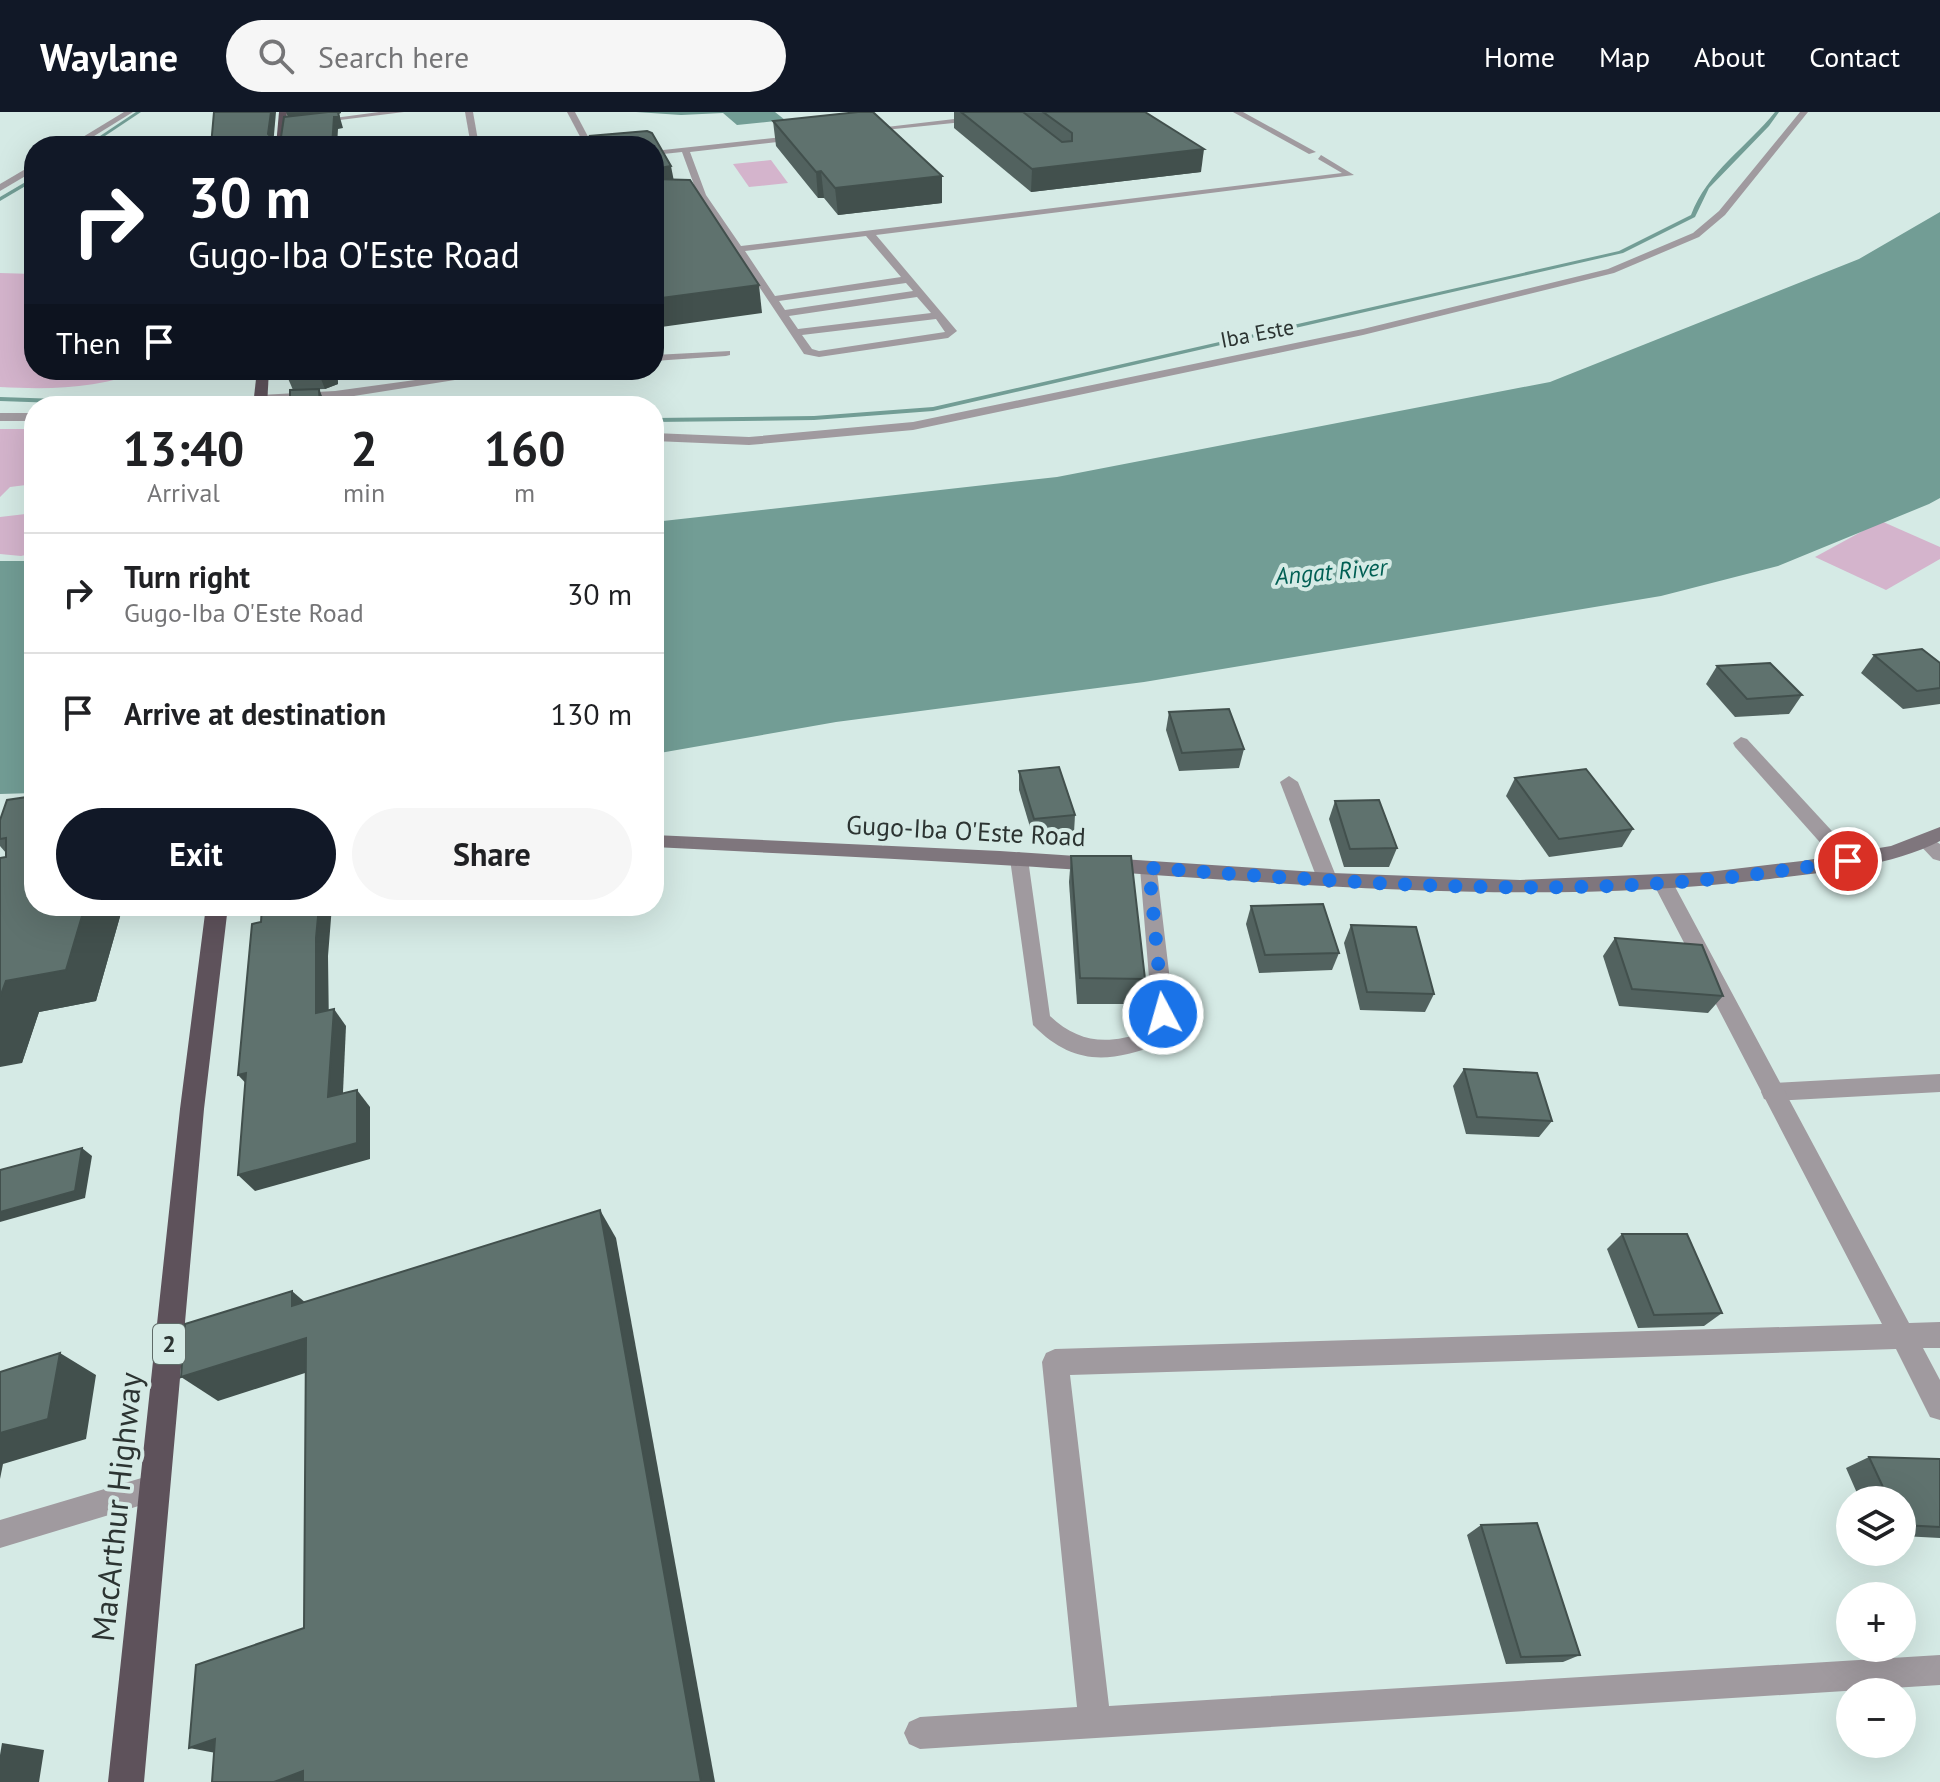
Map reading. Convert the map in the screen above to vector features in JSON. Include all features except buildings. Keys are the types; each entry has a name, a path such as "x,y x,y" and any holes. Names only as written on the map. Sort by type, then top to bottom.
{"highway":[{"path":"280,136 283,112"},
{"name":"MacArthur Highway","path":"126,1782 192,1109 216,916"}],"main road":[{"name":"Gugo-Iba O'Este Road","path":"664,841 1019,859 1328,881 1532,886 1663,883 1748,876 1848,861 1935,843"}],"street":[{"path":"89,136 129,112"},
{"path":"310,121 400,112"},
{"path":"469,112 473,136"},
{"path":"571,112 584,136"},
{"path":"915,112 927,123"},
{"path":"738,249 1350,175 1237,112"},
{"name":"Iba Este","path":"664,437 749,441 913,426 1363,332 1611,271 1696,235 1722,213 1804,112"},
{"path":"851,131 994,116"},
{"path":"281,124 295,123"},
{"path":"664,152 806,136"},
{"path":"685,149 702,195 785,313 808,352 819,354 948,335 952,331 867,231"},
{"path":"0,188 24,173"},
{"path":"664,199 702,195"},
{"path":"773,299 910,279"},
{"path":"785,313 921,293"},
{"path":"796,333 939,315"},
{"path":"664,357 726,353"},
{"path":"321,396 442,380"},
{"path":"0,417 24,417"},
{"path":"1741,743 1848,861"},
{"path":"1289,782 1328,881"},
{"path":"1019,859 1040,1019 1056,1038 1085,1050 1127,1049 1152,1038 1163,1014 1149,868"},
{"path":"1663,883 1940,1407"},
{"path":"1772,1092 1940,1083"},
{"path":"1095,1724 1055,1362 1940,1335"},
{"path":"0,1534 155,1488"},
{"path":"920,1733 1940,1670"}],"shaded area":[{"path":"771,160 788,183 749,187 733,164"},
{"path":"0,273 24,274 24,380 115,380 76,386 0,387"},
{"path":"0,429 24,429 24,485 10,487 0,497"},
{"path":"24,514 24,555 0,554 0,517"},
{"path":"1881,521 1940,547 1940,559 1886,590 1815,557"}],"water":[{"path":"636,112 775,112 785,120 737,125 723,113 681,115"},
{"name":"Angat River","path":"1940,212 1940,498 1929,504 1778,566 1661,596 1144,682 836,722 664,752 664,521 1057,477 1550,382 1859,259"},
{"path":"0,561 24,561 24,793 0,794"}],"waterway":[{"path":"102,136 139,112"},
{"path":"664,420 814,418 933,409 1621,252 1693,216 1707,187 1777,112"},
{"path":"0,199 24,185"},
{"path":"0,399 24,400"}],"route":[{"path":"1163,1014 1149,868 1328,881 1532,886 1663,883 1748,876 1848,861"}]}
